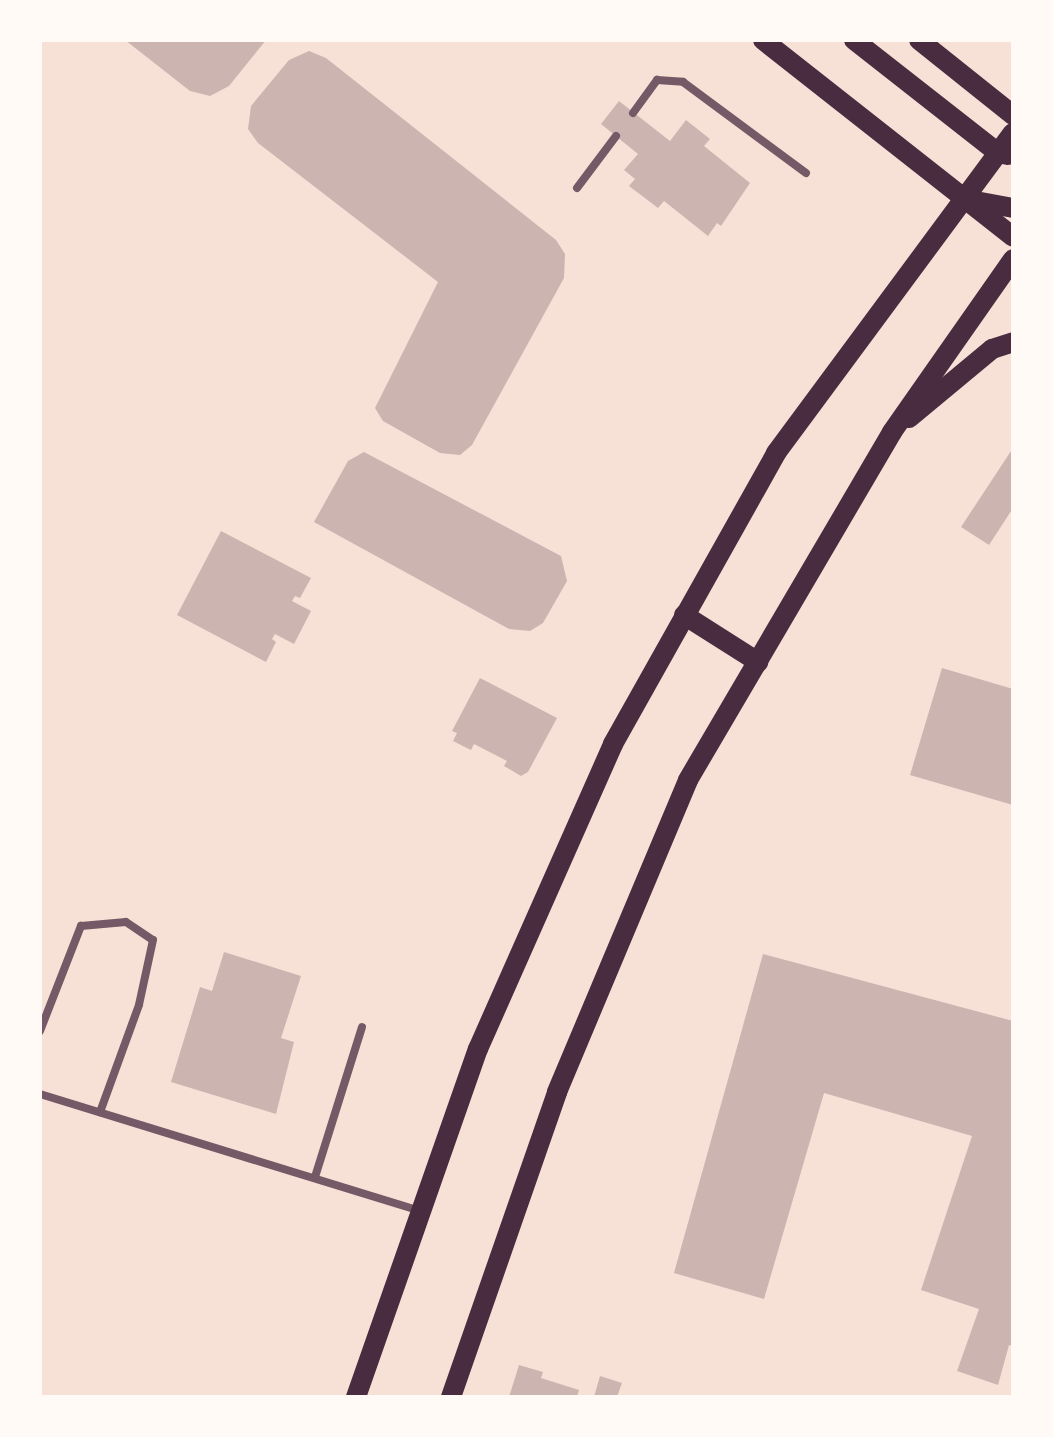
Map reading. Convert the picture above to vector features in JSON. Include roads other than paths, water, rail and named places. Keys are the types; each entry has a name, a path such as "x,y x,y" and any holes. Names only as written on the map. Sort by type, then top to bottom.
{"main road":[{"path":"763,40 1013,237"},
{"path":"854,40 1005,155"},
{"path":"919,40 1013,115"},
{"path":"356,1397 478,1049 614,744 776,453 963,198 1005,155 1013,133"},
{"path":"963,198 1013,208"},
{"path":"451,1397 557,1092 688,780 892,432 1013,259"},
{"path":"892,432 992,349 1013,342"},
{"path":"684,615 758,662"}],"lane":[{"path":"634,112 656,80 682,82 806,172"},
{"path":"577,188 616,136"},
{"path":"40,1031 81,926 126,922 153,940 140,1004 100,1112"},
{"path":"315,1177 362,1026"},
{"path":"40,1094 420,1211"}]}
